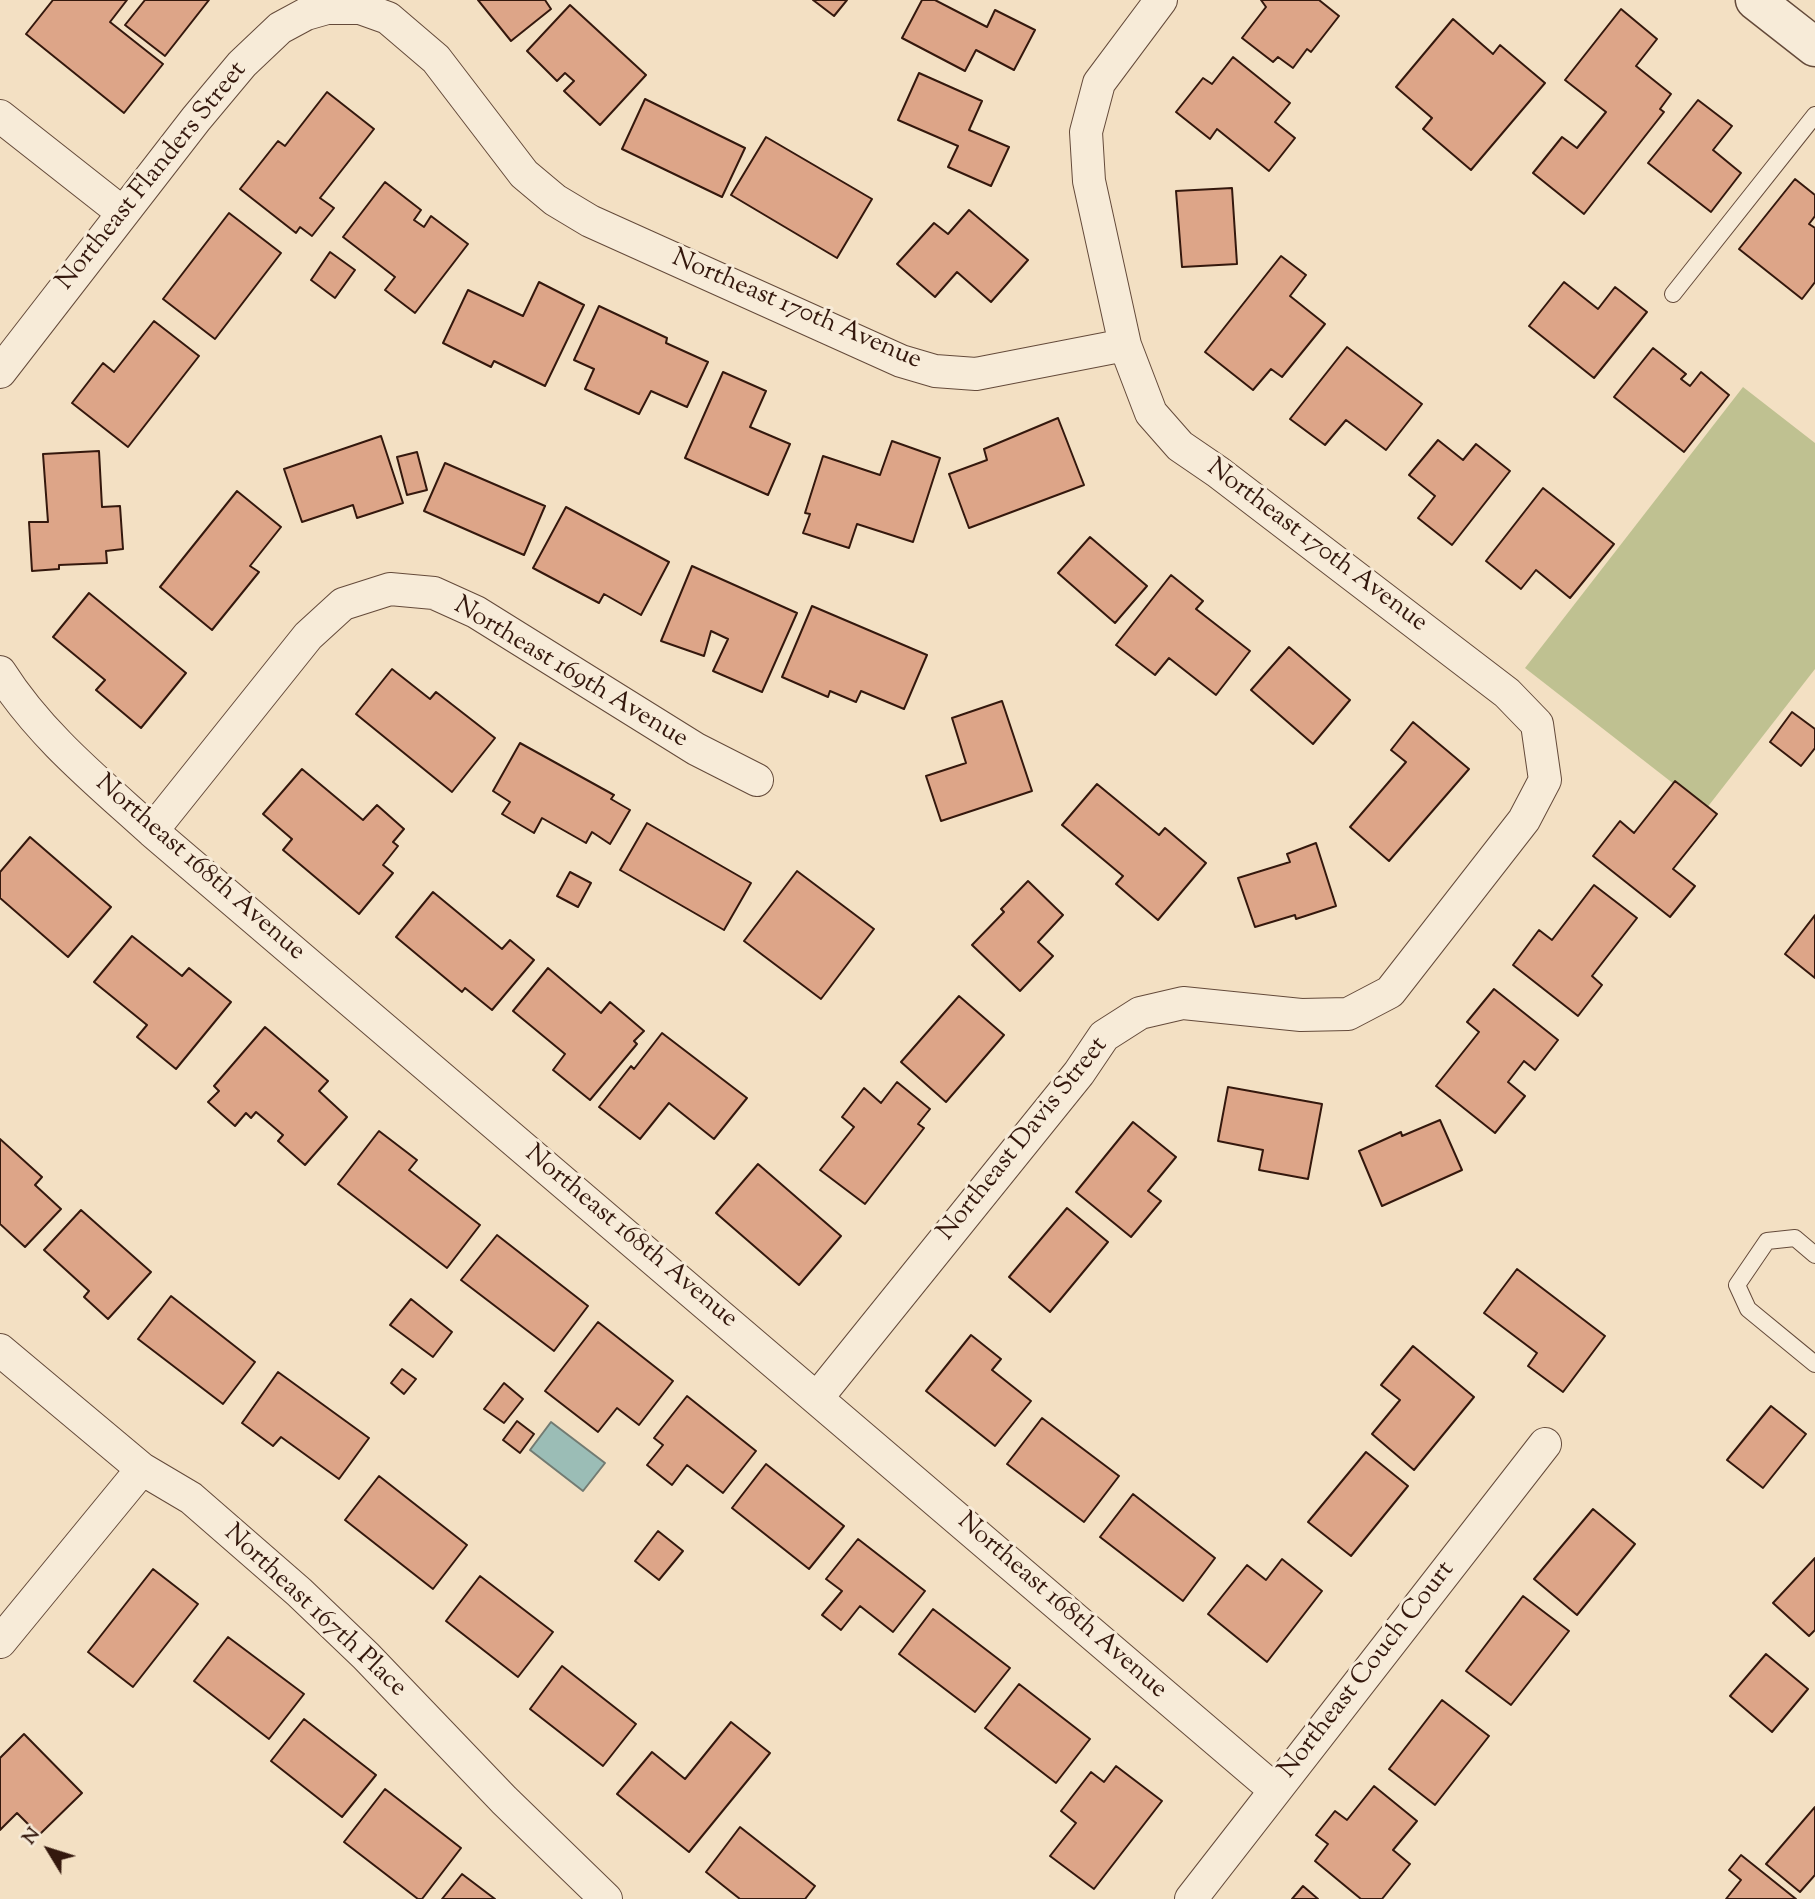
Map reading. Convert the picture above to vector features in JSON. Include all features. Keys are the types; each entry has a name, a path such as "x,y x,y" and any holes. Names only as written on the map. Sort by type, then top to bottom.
{"street":[{"path":"1125,345 1089,181 1086,132 1099,83 1161,0"},
{"path":"1755,0 1815,47"},
{"name":"Northeast 170th Avenue","path":"327,8 360,8 388,18 436,59 524,174 555,201 590,221 901,361 935,371 976,374 1125,345 1151,413 1180,446 1218,472 1507,693 1537,724"},
{"name":"Northeast Flanders Street","path":"0,372 242,64 280,28 306,14 327,8"},
{"path":"0,116 123,213"},
{"name":"Northeast 169th Avenue","path":"152,831 308,636 343,604 390,589 434,593 476,612 696,749 757,780"},
{"name":"Northeast 168th Avenue","path":"0,672 56,744 152,831 1275,1790"},
{"name":"Northeast Davis Street","path":"817,1398 1079,1073 1104,1037 1140,1013 1183,1003 1301,1015 1348,1014 1390,992 1524,820 1545,780 1537,724"},
{"name":"Northeast 167th Place","path":"0,1350 142,1469 191,1498 299,1592 366,1656 504,1800 606,1899"},
{"name":"Northeast Couch Court","path":"1191,1899 1545,1444"},
{"path":"0,1642 142,1469"}],"lane":[{"path":"1674,294 1815,115"},
{"path":"1815,1255 1794,1238 1767,1241 1737,1285 1748,1309 1815,1364"}],"green space":[{"path":"1743,387 1815,443 1815,669 1706,809 1525,668"}],"water":[{"path":"551,1422 605,1463 583,1491 530,1450"}],"building":[{"path":"53,0 127,0 110,22 163,64 124,113 26,34"},
{"path":"145,0 209,0 165,56 125,25"},
{"path":"478,0 545,0 551,9 511,41"},
{"path":"813,0 847,0 834,16"},
{"path":"922,0 935,0 987,27 995,10 1035,30 1014,70 976,50 965,71 902,38"},
{"path":"1261,0 1319,0 1339,16 1311,52 1307,49 1293,68 1278,57 1273,62 1242,38 1266,7"},
{"path":"570,5 646,75 600,125 564,91 574,81 565,73 557,81 527,51"},
{"path":"1621,9 1657,39 1636,66 1671,94 1660,109 1664,112 1584,214 1533,173 1562,137 1577,148 1606,112 1565,80"},
{"path":"1453,19 1493,54 1500,45 1545,83 1471,170 1423,129 1432,118 1396,87"},
{"path":"1233,57 1290,103 1275,122 1295,138 1269,171 1217,129 1210,139 1176,112 1203,78 1212,84"},
{"path":"919,73 982,101 969,130 1009,147 991,186 948,167 958,146 898,120"},
{"path":"327,92 374,129 320,198 334,208 312,236 300,227 296,233 240,189 278,141 285,146"},
{"path":"645,99 745,148 722,197 622,149"},
{"path":"1698,100 1732,126 1713,150 1741,173 1711,212 1648,163"},
{"path":"766,137 872,199 837,258 731,195"},
{"path":"1795,179 1815,195 1815,216 1809,224 1815,228 1815,282 1802,299 1739,249"},
{"path":"385,182 421,210 414,220 424,227 431,216 468,244 415,313 385,290 395,277 343,237"},
{"path":"1232,188 1237,264 1182,267 1176,191"},
{"path":"969,210 1028,260 991,302 957,272 935,297 897,264 934,223 948,234"},
{"path":"229,213 281,253 215,339 163,299"},
{"path":"330,252 355,270 335,298 311,280"},
{"path":"1281,256 1306,275 1290,296 1325,324 1282,377 1271,369 1253,390 1205,352"},
{"path":"539,282 584,305 545,386 494,361 491,367 443,343 468,290 523,316"},
{"path":"1564,282 1598,309 1615,287 1647,312 1594,378 1529,326"},
{"path":"599,306 667,338 666,343 708,362 687,407 651,391 639,414 585,389 594,369 574,360"},
{"path":"154,321 199,356 128,447 72,403 103,363 114,372"},
{"path":"1347,347 1422,404 1386,450 1346,420 1325,445 1290,419"},
{"path":"1653,348 1686,374 1681,379 1690,386 1701,372 1729,395 1684,452 1614,397"},
{"path":"723,372 766,391 750,427 790,444 768,495 685,458"},
{"path":"1058,418 1084,485 969,528 949,474 987,460 984,449"},
{"path":"381,436 403,503 357,518 353,505 302,522 284,469"},
{"path":"1438,440 1463,460 1476,444 1510,471 1452,545 1418,518 1435,496 1409,475"},
{"path":"892,441 940,458 913,542 857,524 849,548 803,533 810,514 805,513 823,456 880,475"},
{"path":"99,451 102,507 120,506 123,549 106,551 107,563 59,565 59,569 32,571 29,522 48,522 43,454"},
{"path":"417,452 427,490 407,495 397,457"},
{"path":"445,463 545,506 524,555 424,511"},
{"path":"1543,488 1614,544 1570,598 1536,570 1521,589 1486,561"},
{"path":"237,491 281,527 250,566 259,572 212,630 160,587"},
{"path":"566,507 669,562 641,615 604,594 599,603 533,568"},
{"path":"1090,537 1147,586 1115,623 1058,573"},
{"path":"692,566 797,613 762,692 713,671 728,639 711,631 704,656 661,641"},
{"path":"1171,575 1203,601 1196,609 1250,651 1216,695 1169,658 1155,675 1116,645"},
{"path":"89,593 186,673 141,728 96,690 105,680 53,637"},
{"path":"812,606 927,655 904,709 861,691 856,702 830,691 828,697 782,677"},
{"path":"1289,647 1350,700 1313,744 1251,690"},
{"path":"392,669 430,699 436,692 495,738 452,792 356,714"},
{"path":"1002,701 1032,791 941,821 926,776 966,763 952,718"},
{"path":"1792,712 1815,729 1815,748 1801,766 1770,742"},
{"path":"1413,722 1469,769 1389,861 1350,827 1406,762 1391,750"},
{"path":"520,743 614,795 611,799 630,810 610,844 592,832 586,843 542,818 534,833 502,814 510,802 493,791"},
{"path":"302,769 363,820 377,805 404,829 393,842 398,846 383,865 393,873 359,914 283,850 292,839 263,814"},
{"path":"1675,781 1717,814 1673,869 1695,886 1670,917 1593,856 1620,821 1634,833"},
{"path":"1097,784 1159,835 1165,828 1206,863 1158,920 1116,884 1123,876 1062,825"},
{"path":"647,823 751,883 724,930 620,870"},
{"path":"30,837 111,907 68,957 0,898 0,872"},
{"path":"1316,843 1336,906 1296,919 1295,915 1255,927 1238,878 1290,862 1287,854"},
{"path":"797,871 874,929 821,999 744,941"},
{"path":"570,872 591,883 578,907 557,896"},
{"path":"1028,881 1063,915 1038,942 1053,956 1020,991 972,945 1004,912 1001,909"},
{"path":"1594,885 1637,918 1592,976 1602,985 1578,1016 1513,965 1539,930 1552,940"},
{"path":"433,892 502,949 510,940 534,960 492,1010 465,988 462,992 396,937"},
{"path":"1815,915 1815,978 1785,954"},
{"path":"132,936 182,976 189,968 231,1002 176,1069 137,1037 147,1025 94,982"},
{"path":"548,968 601,1013 610,1002 644,1031 634,1041 637,1044 590,1100 553,1070 565,1054 513,1011"},
{"path":"1494,989 1558,1040 1535,1070 1524,1061 1508,1082 1525,1096 1495,1133 1436,1086 1479,1032 1467,1022"},
{"path":"959,996 1004,1035 946,1102 901,1062"},
{"path":"265,1027 328,1081 319,1091 347,1117 305,1165 278,1141 283,1135 256,1112 251,1118 246,1113 235,1126 208,1102 219,1091 214,1086"},
{"path":"662,1033 747,1098 714,1139 669,1103 640,1139 599,1107 631,1066 634,1069"},
{"path":"897,1082 930,1109 918,1124 924,1128 865,1204 820,1170 854,1127 842,1117 864,1088 881,1103"},
{"path":"1228,1087 1322,1104 1308,1179 1259,1170 1263,1150 1218,1141"},
{"path":"1440,1120 1462,1170 1382,1206 1359,1151 1401,1132 1402,1136"},
{"path":"1133,1122 1176,1157 1148,1191 1161,1201 1131,1237 1076,1192"},
{"path":"379,1131 417,1160 409,1170 480,1225 447,1268 338,1184"},
{"path":"0,1139 42,1177 35,1185 61,1209 25,1247 0,1224"},
{"path":"758,1164 841,1236 799,1285 716,1213"},
{"path":"1067,1208 1108,1242 1050,1312 1009,1277"},
{"path":"81,1210 151,1272 108,1319 84,1297 89,1291 44,1250"},
{"path":"497,1235 588,1306 554,1351 461,1280"},
{"path":"1517,1269 1605,1336 1563,1392 1528,1366 1537,1353 1484,1313"},
{"path":"171,1296 255,1362 223,1404 138,1339"},
{"path":"411,1299 452,1332 433,1357 390,1325"},
{"path":"598,1322 673,1381 639,1425 617,1408 598,1432 545,1391"},
{"path":"971,1335 1001,1359 992,1370 1031,1401 995,1446 926,1391"},
{"path":"1413,1346 1474,1397 1414,1470 1372,1434 1400,1400 1381,1385"},
{"path":"402,1369 416,1379 404,1394 391,1383"},
{"path":"278,1372 369,1438 339,1479 281,1437 273,1446 242,1423"},
{"path":"504,1383 523,1399 504,1423 484,1409"},
{"path":"687,1396 756,1451 723,1493 687,1465 672,1485 647,1465 663,1445 654,1438"},
{"path":"1771,1406 1806,1434 1763,1488 1727,1460"},
{"path":"1042,1418 1119,1476 1084,1522 1007,1464"},
{"path":"517,1421 534,1434 520,1453 503,1440"},
{"path":"1366,1452 1408,1486 1351,1556 1308,1522"},
{"path":"766,1464 844,1526 809,1569 732,1508"},
{"path":"379,1476 467,1545 433,1589 345,1520"},
{"path":"1133,1494 1215,1558 1183,1601 1100,1537"},
{"path":"1593,1509 1635,1544 1577,1615 1534,1579"},
{"path":"658,1531 683,1551 659,1580 635,1561"},
{"path":"858,1539 925,1591 893,1632 860,1606 841,1630 822,1615 842,1591 826,1579"},
{"path":"1815,1558 1815,1630 1809,1636 1773,1603"},
{"path":"1282,1559 1322,1591 1267,1662 1208,1614 1247,1565 1266,1580"},
{"path":"153,1569 198,1604 133,1687 88,1652"},
{"path":"480,1576 553,1632 518,1677 446,1621"},
{"path":"1523,1596 1569,1631 1511,1705 1466,1671"},
{"path":"933,1609 1010,1668 975,1712 899,1654"},
{"path":"228,1637 304,1694 269,1739 194,1681"},
{"path":"1766,1654 1808,1689 1772,1732 1730,1696"},
{"path":"562,1666 636,1724 603,1766 530,1709"},
{"path":"1019,1684 1090,1739 1056,1783 985,1728"},
{"path":"1442,1700 1489,1736 1435,1805 1389,1769"},
{"path":"304,1719 376,1775 342,1817 271,1761"},
{"path":"731,1722 770,1753 689,1852 617,1794 652,1752 685,1779"},
{"path":"24,1734 82,1793 39,1835 17,1813 0,1830 0,1758"},
{"path":"1116,1766 1162,1801 1094,1889 1050,1856 1076,1823 1061,1811 1091,1772 1104,1782"},
{"path":"1374,1786 1417,1821 1393,1850 1410,1864 1382,1899 1361,1899 1315,1861 1328,1844 1316,1835 1335,1811 1347,1820"},
{"path":"385,1789 461,1848 422,1899 418,1899 344,1842"},
{"path":"1815,1807 1815,1875 1800,1892 1766,1864"},
{"path":"740,1827 815,1886 805,1899 740,1899 706,1872"},
{"path":"1741,1855 1796,1899 1726,1899 1741,1880 1729,1870"},
{"path":"462,1874 495,1899 442,1899"},
{"path":"1303,1886 1318,1899 1292,1899"}]}
